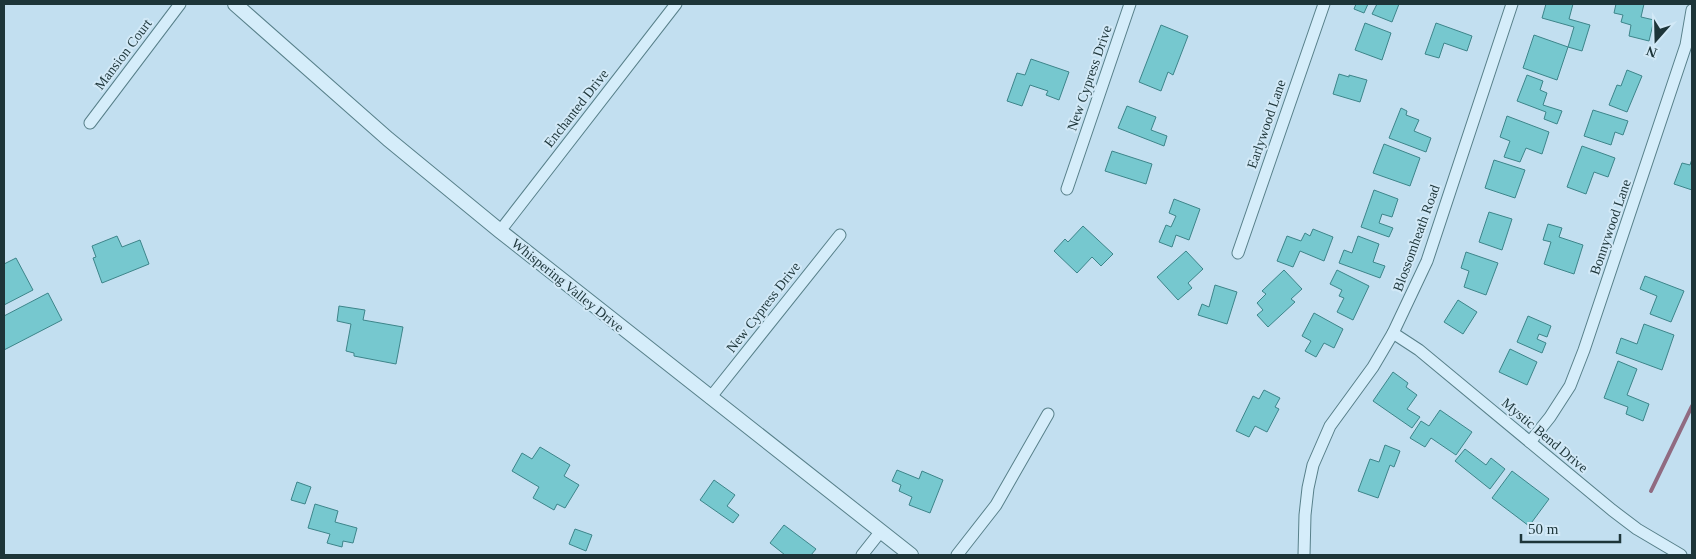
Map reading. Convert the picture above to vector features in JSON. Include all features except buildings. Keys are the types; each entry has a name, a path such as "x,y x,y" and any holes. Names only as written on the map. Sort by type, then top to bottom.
{"street":[{"name":"Mansion Court","path":"90,123 180,4"},
{"name":"Whispering Valley Drive","path":"235,4 388,139 500,231 910,555"},
{"name":"Enchanted Drive","path":"500,231 676,4"},
{"name":"New Cypress Drive","path":"1066,190 1130,4"},
{"name":"Earlywood Lane","path":"1238,253 1324,4"},
{"name":"Blossomheath Road","path":"1304,555 1305,516 1313,466 1320,448 1339,412 1373,367 1393,334 1427,261 1512,4"},
{"name":"Bonnywood Lane","path":"1530,442 1550,417 1570,386 1584,350 1683,53 1692,10"},
{"name":"New Cypress Drive","path":"710,398 840,234"},
{"name":"Mystic Bend Drive","path":"1393,334 1419,350 1624,519 1662,545 1682,555"},
{"path":"957,555 996,505 1048,414"},
{"path":"862,555 880,532"}],"waterway":[{"path":"1651,491 1692,406"}]}
